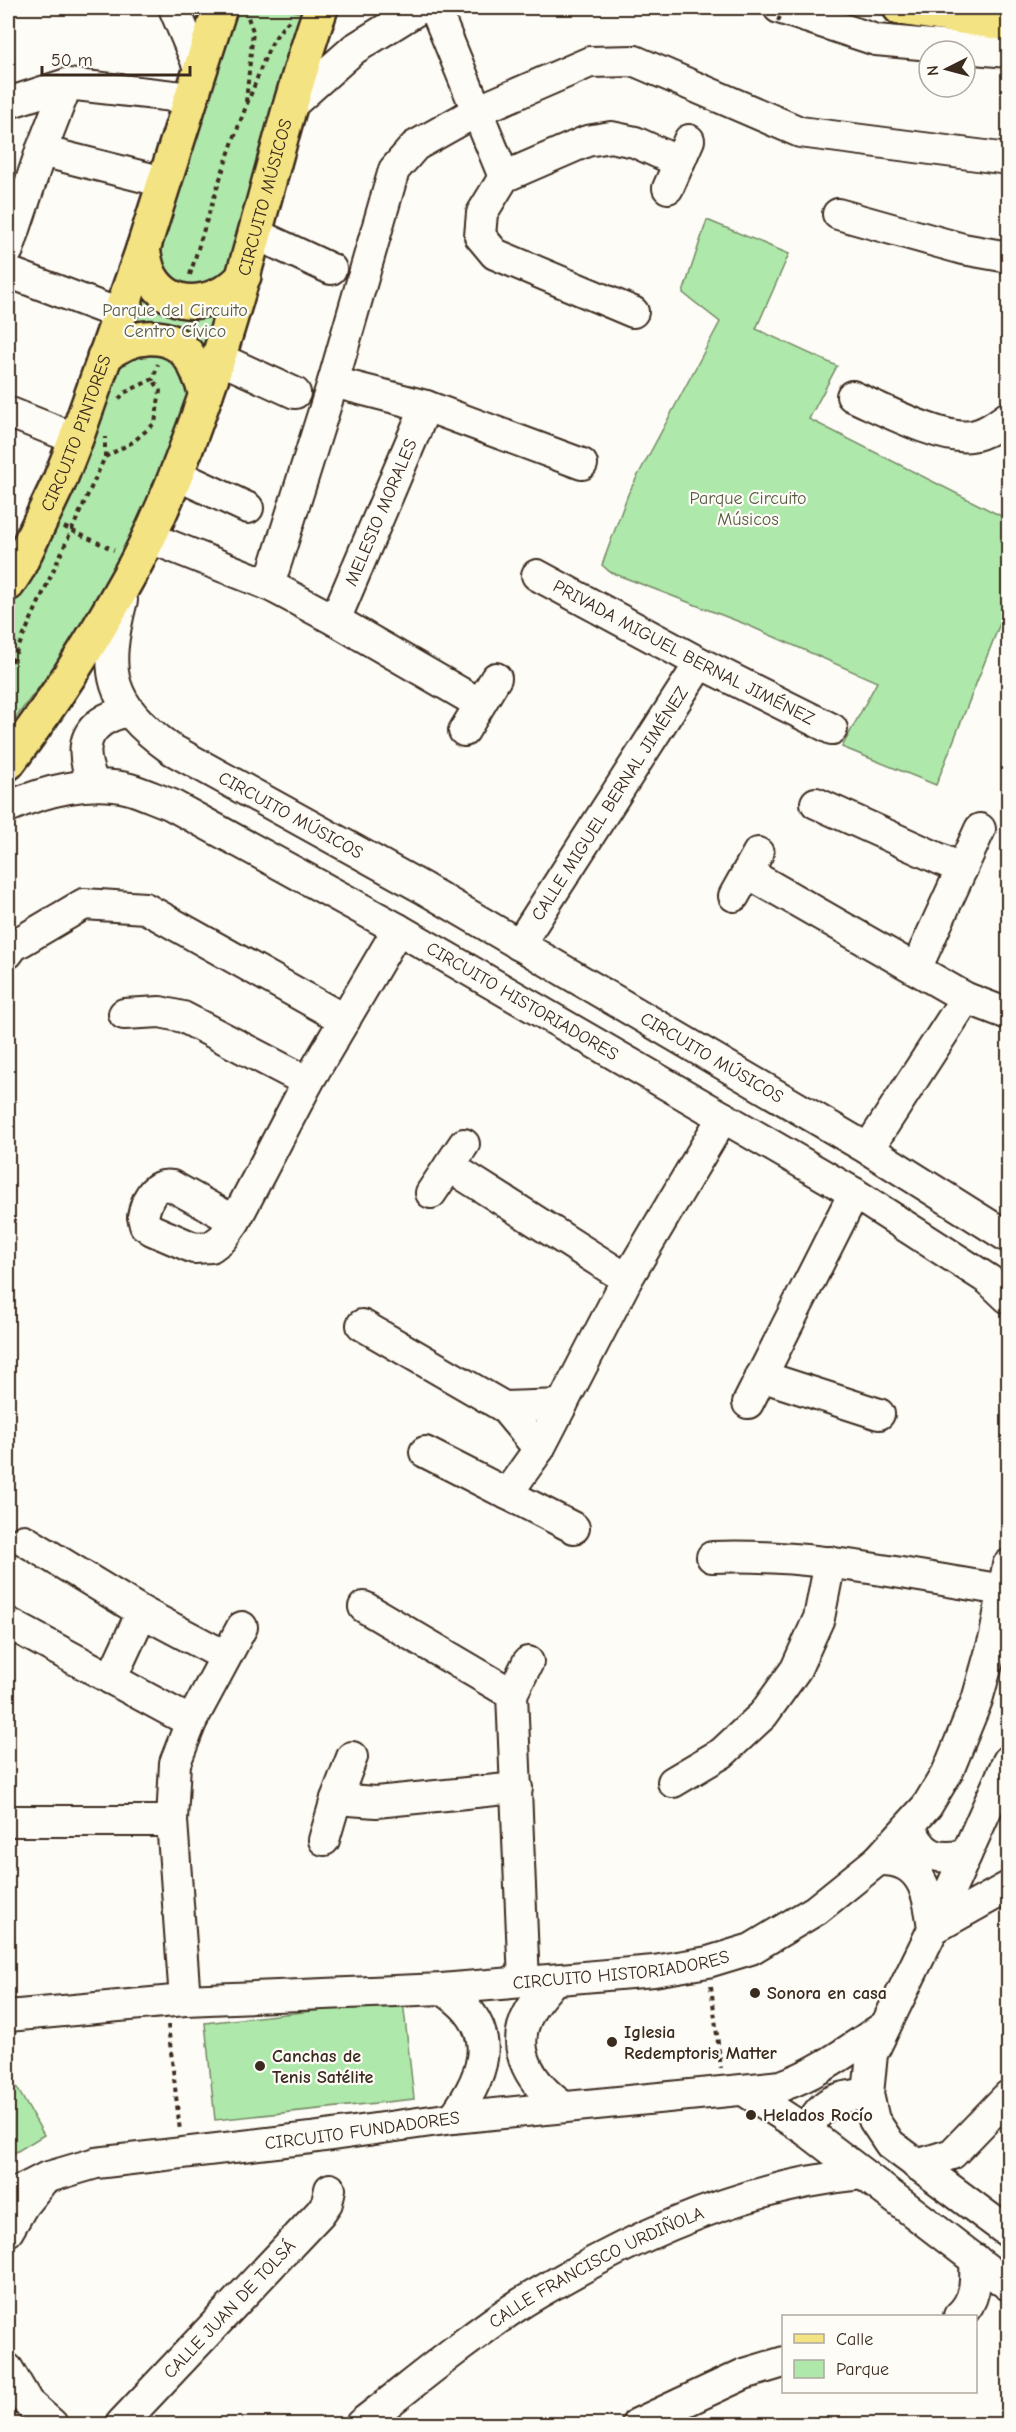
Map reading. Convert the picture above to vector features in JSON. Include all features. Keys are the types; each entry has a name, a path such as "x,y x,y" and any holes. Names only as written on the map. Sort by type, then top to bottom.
{"main road":[{"name":"CIRCUITO PINTORES","path":"11,573 42,518 76,439 142,249 220,8"},
{"path":"900,8 1008,24"},
{"name":"CIRCUITO MÚSICOS","path":"137,559 175,474 206,394 244,276 290,106 308,12"},
{"path":"142,249 152,278 169,295 181,300 200,302 219,297 229,291 244,276"},
{"path":"104,357 131,340 149,337 166,340 184,350 192,360 206,394"},
{"path":"8,763 80,658 137,559"}],"street":[{"path":"8,101 67,84 195,84 174,8"},
{"name":"CIRCUITO MÚSICOS","path":"290,106 354,49 420,8"},
{"path":"435,8 504,177"},
{"path":"780,12 876,39 1008,52"},
{"path":"269,585 333,382 394,170 415,146 477,111 590,62 635,61 800,132 1008,159"},
{"path":"8,250 41,151 67,84"},
{"path":"633,312 495,254 480,236 482,213 504,177 587,141 611,136 635,142 678,163"},
{"path":"41,151 164,182"},
{"path":"838,214 963,249 1008,258"},
{"path":"256,234 332,269"},
{"path":"8,272 119,314"},
{"path":"218,358 296,393"},
{"path":"333,382 426,406 582,464"},
{"path":"852,396 944,434 970,436 1000,423"},
{"name":"MELESIO MORALES","path":"335,620 426,406"},
{"path":"8,412 76,439"},
{"path":"175,474 248,508"},
{"path":"137,559 269,585 335,620 480,704"},
{"name":"CIRCUITO MÚSICOS","path":"137,559 112,638 112,663 117,690 128,711 147,732 171,749 423,888 868,1149 1008,1237"},
{"name":"PRIVADA MIGUEL BERNAL JIMÉNEZ","path":"537,575 700,663 832,729"},
{"name":"CALLE MIGUEL BERNAL JIMÉNEZ","path":"519,945 700,663"},
{"path":"464,731 496,678"},
{"path":"94,784 86,761 86,749 92,729 108,716 128,711"},
{"name":"CIRCUITO HISTORIADORES","path":"8,807 32,796 94,784 129,789 170,804 398,929 854,1193 989,1280 1008,1298"},
{"path":"816,803 962,869"},
{"path":"916,969 980,828"},
{"path":"747,874 966,998 1008,1014"},
{"path":"8,952 13,946 84,904 145,908 345,1020"},
{"path":"235,1221 308,1082 398,929"},
{"path":"868,1149 966,998"},
{"path":"124,1014 160,1012 183,1017 308,1082"},
{"path":"507,1494 539,1449 627,1279 723,1117"},
{"path":"431,1193 456,1155 627,1279"},
{"path":"748,1403 854,1193"},
{"path":"362,1325 504,1407 539,1449"},
{"path":"761,1376 879,1414"},
{"path":"504,1407 562,1405"},
{"path":"425,1452 574,1528"},
{"path":"24,1539 142,1612 225,1656"},
{"path":"712,1557 770,1556 1006,1578"},
{"path":"673,1782 722,1753 764,1715 796,1669 819,1618 830,1562"},
{"name":"CIRCUITO HISTORIADORES","path":"8,2016 175,2001 441,1989 654,1971 708,1962 750,1949 816,1910 878,1860 927,1806 948,1771 977,1700 995,1636 1006,1578"},
{"path":"364,1607 512,1694"},
{"path":"111,1679 142,1612"},
{"path":"8,1623 191,1722"},
{"path":"175,2001 172,1821 175,1763 191,1722 242,1626"},
{"path":"524,1982 512,1694 528,1662"},
{"path":"324,1840 352,1757"},
{"path":"1008,1761 933,1929 872,2054 868,2094 872,2114 881,2133 891,2144 1008,2232"},
{"path":"336,1799 376,1802 517,1788"},
{"path":"8,1821 172,1821"},
{"path":"910,1826 922,1848 931,1854 942,1857 966,1855"},
{"path":"878,1860 897,1861 918,1875 926,1890 933,1929"},
{"path":"933,1929 1008,1887"},
{"path":"554,1980 529,2012 524,2023 521,2044 523,2056 540,2089 564,2107"},
{"path":"441,1989 464,2006 472,2017 478,2028 483,2051 478,2078 469,2096 453,2118"},
{"name":"CIRCUITO FUNDADORES","path":"8,2197 45,2178 96,2163 311,2138 453,2118 781,2086 802,2078 885,2026"},
{"path":"735,2092 807,2131 1008,2285"},
{"path":"807,2131 814,2115 831,2101 851,2095 868,2094"},
{"path":"917,2165 952,2154 1008,2096"},
{"name":"CALLE FRANCISCO URDIÑOLA","path":"361,2424 521,2303 591,2263 664,2226 807,2181 862,2174"},
{"path":"8,2231 23,2205 45,2178"},
{"name":"CALLE JUAN DE TOLSÁ","path":"121,2424 320,2213 327,2203 330,2189"},
{"path":"960,2315 966,2310 972,2298 976,2280 975,2259"},
{"path":"637,2424 744,2374 782,2362"},
{"path":"8,2369 28,2403 52,2424"}],"path":[{"path":"244,8 253,31 245,109"},
{"path":"181,300 218,184 245,109 271,47 282,28 308,12"},
{"path":"117,400 124,393 153,379 166,340"},
{"path":"105,456 133,442 155,423 160,390 153,379"},
{"path":"8,670 105,456 105,426"},
{"path":"42,518 137,559"},
{"path":"708,1962 735,2092"},
{"path":"175,2001 182,2153"}],"green space":[{"name":"Parque del Circuito Centro Cívico","path":"229,8 286,8 313,18 221,337 115,586 8,728 8,593"},
{"name":"Parque Circuito Músicos","path":"707,220 789,254 756,329 837,366 809,419 1003,517 1008,505 1008,603 936,785 842,747 877,682 745,624 610,572 602,565 628,494 720,322 683,293"},
{"path":"403,2001 414,2099 215,2120 205,2023"},
{"path":"8,2072 44,2135 8,2157"}],"place":[{"name":"Sonora en casa","path":"755,1993"},
{"name":"Iglesia Redemptoris Matter","path":"612,2042"},
{"name":"Canchas de Tenis Satélite","path":"260,2066"},
{"name":"Helados Rocío","path":"751,2115"}]}
